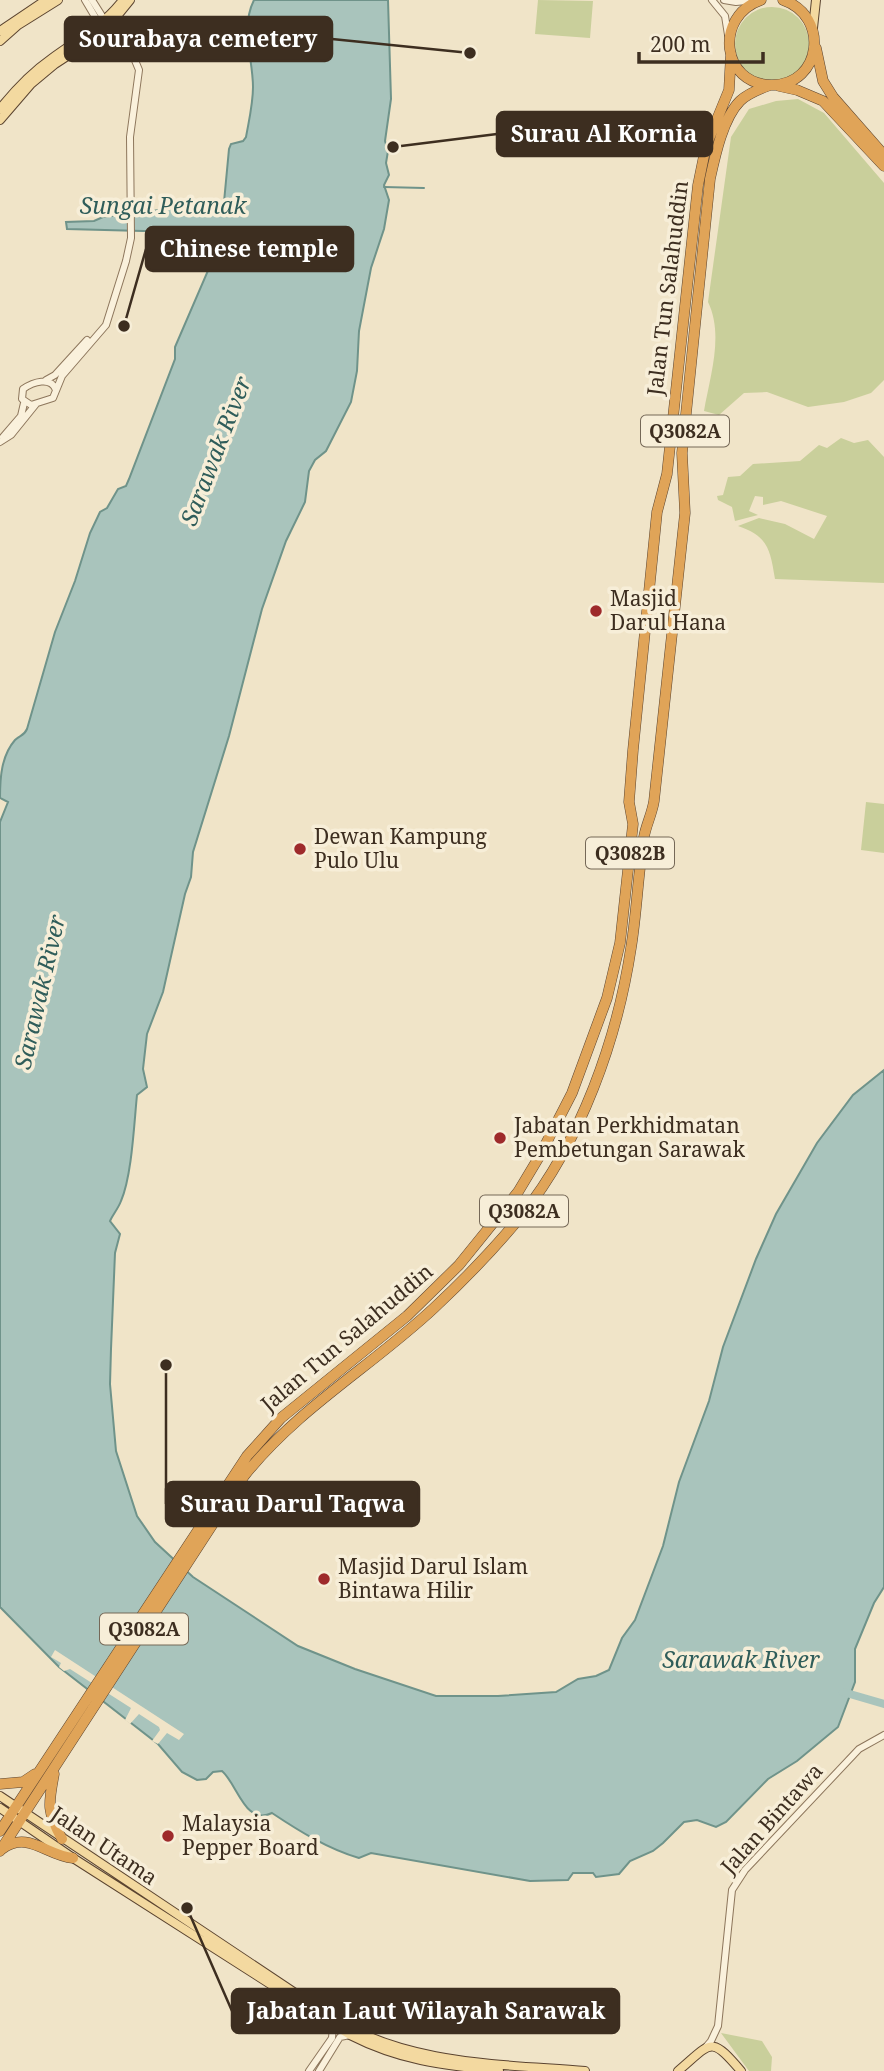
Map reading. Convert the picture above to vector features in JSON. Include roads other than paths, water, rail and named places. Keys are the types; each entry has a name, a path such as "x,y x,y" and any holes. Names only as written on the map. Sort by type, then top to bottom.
{"highway":[{"name":"Jalan Tun Salahuddin","path":"213,1515 247,1456 281,1418 407,1316 442,1284 491,1227 518,1192 539,1157 582,1068 607,998 620,943 633,824 629,802 633,750 657,512 667,474 698,185 706,146 729,90 731,27 748,6 759,0"},
{"path":"783,0 802,11 813,29 823,80 828,89 884,155"},
{"name":"Jalan Tun Salahuddin","path":"213,1515 270,1444 423,1318 477,1265 523,1214 555,1165 590,1093 616,1016 631,948 644,835 654,801 685,513 682,453 710,179 722,135 738,103 750,94 787,82 803,72 812,56 815,41"},
{"path":"730,49 736,66 745,76 757,82 797,90 823,101 884,166"},
{"path":"539,1157 545,1167 555,1165"},
{"name":"Q3082A","path":"18,1814 55,1767 66,1739 213,1515"},
{"path":"0,1851 38,1772 66,1739"},
{"path":"55,1767 49,1811 62,1839"},
{"path":"0,1784 23,1782 38,1772"},
{"path":"0,1831 18,1814"},
{"path":"0,1851 15,1842 28,1842 60,1856 74,1858"}],"main road":[{"path":"0,31 46,0"},
{"path":"0,41 18,25 58,0"},
{"path":"0,109 25,80 51,59 105,26 123,0"},
{"path":"0,120 30,84 105,26 130,0"},
{"path":"813,29 816,0"},
{"path":"0,1796 18,1814"},
{"path":"0,1808 18,1814"},
{"name":"Jalan Utama","path":"18,1814 62,1839 346,2027 374,2040 435,2056 585,2071"},
{"name":"Jalan Utama","path":"18,1814 74,1858 349,2035 384,2051 419,2062 499,2071"},
{"path":"678,2071 705,2048 715,2046 722,2049 741,2071"}],"street":[{"path":"24,403 36,404 53,398 62,376 106,325 126,261 131,234 130,137 139,70 131,55 85,0"},
{"path":"92,0 105,26"},
{"path":"712,0 725,16 730,49"},
{"path":"723,0 759,0"},
{"path":"0,442 21,416 23,388 55,375 107,317"},
{"path":"45,381 54,384 56,390"},
{"path":"0,442 11,435 36,404"},
{"name":"Jalan Bintawa","path":"715,2033 732,1890 735,1884 744,1870 859,1749 884,1735"},
{"path":"309,2071 332,2038 333,2026"},
{"path":"705,2048 715,2033"},
{"path":"715,2033 722,2049"},
{"path":"319,2071 340,2037 349,2035"}],"water":[{"name":"Sarawak River","path":"254,0 388,0 391,99 385,141 389,175 384,185 389,200 384,229 371,268 359,331 357,371 351,402 326,451 315,460 309,471 305,502 286,541 262,609 229,736 193,852 191,877 163,992 147,1034 143,1069 147,1087 137,1095 128,1178 121,1201 110,1221 120,1234 115,1253 110,1384 116,1451 137,1516 155,1542 193,1577 298,1646 355,1669 436,1696 556,1692 578,1679 596,1676 609,1670 622,1638 635,1620 663,1546 679,1482 709,1401 723,1347 776,1214 817,1143 853,1095 884,1070 884,1587 874,1603 855,1649 855,1682 838,1727 797,1761 768,1779 726,1822 716,1827 697,1820 684,1822 653,1851 630,1861 619,1874 596,1877 593,1873 573,1873 568,1880 530,1881 371,1853 359,1858 336,1850 272,1813 263,1816 255,1814 243,1802 222,1771 213,1772 206,1779 197,1780 182,1772 158,1744 59,1667 0,1607 0,822 8,802 0,798 2,768 10,746 27,729 55,632 90,533 100,512 107,508 118,489 126,486 129,479 175,359 175,347 216,252 219,233 67,229 66,222 94,221 103,217 224,202 229,149 231,144 243,141 246,137 252,106 248,21"}],"waterway":[{"path":"384,187 424,188"},
{"path":"843,1692 884,1704"}],"place":[{"name":"Sourabaya cemetery","path":"470,53"},
{"name":"Surau Al Kornia","path":"393,147"},
{"name":"Chinese temple","path":"124,326"},
{"name":"Masjid Darul Hana","path":"596,611"},
{"name":"Dewan Kampung Pulo Ulu","path":"300,849"},
{"name":"Jabatan Perkhidmatan Pembetungan Sarawak","path":"500,1138"},
{"name":"Surau Darul Taqwa","path":"166,1365"},
{"name":"Masjid Darul Islam Bintawa Hilir","path":"324,1579"},
{"name":"Malaysia Pepper Board","path":"168,1836"},
{"name":"Jabatan Laut Wilayah Sarawak","path":"187,1908"}],"water label":[{"name":"Sungai Petanak","path":"163,206"}]}
